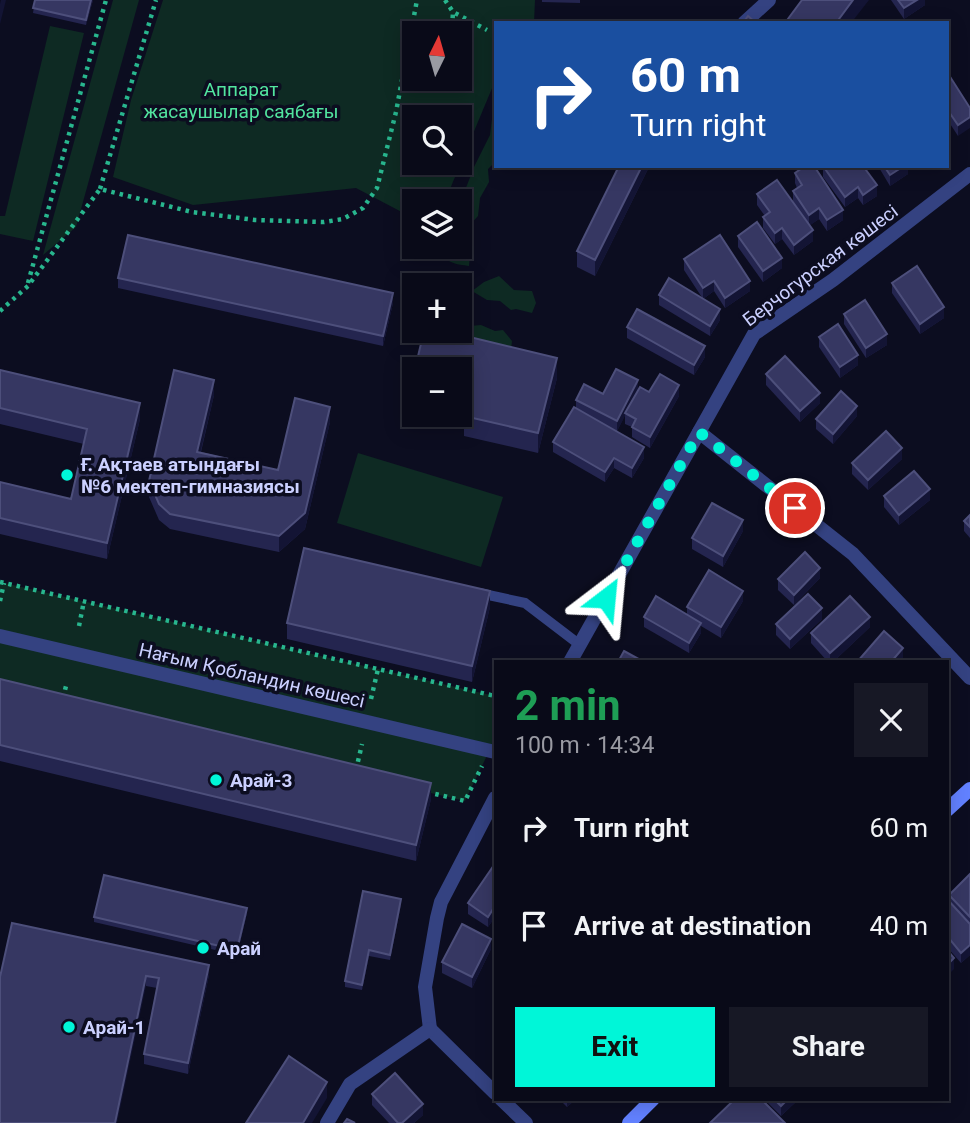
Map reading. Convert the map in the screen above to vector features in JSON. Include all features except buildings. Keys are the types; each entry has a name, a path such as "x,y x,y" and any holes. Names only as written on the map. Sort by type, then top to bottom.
{"street":[{"path":"746,21 769,0"},
{"name":"Берчогурская көшесі","path":"571,660 754,334 832,280 970,174"},
{"path":"699,432 853,554 970,678"},
{"name":"Нағым Қобландин көшесі","path":"0,636 492,751"},
{"path":"949,808 970,789"},
{"path":"494,800 441,902 425,988 430,1029 494,1092"},
{"path":"327,1123 350,1084 430,1029"},
{"path":"503,1101 526,1123"},
{"path":"629,1123 651,1101"}],"lane":[{"path":"472,592 525,603 580,645"}],"path":[{"path":"27,286 106,0"},
{"path":"0,311 27,286 100,189 156,0"},
{"path":"100,189 192,212 255,220 324,222 343,219 363,208 377,188 396,111 417,0"},
{"path":"445,0 453,12 487,30"},
{"path":"452,21 453,12"},
{"path":"0,601 2,583 494,696"},
{"path":"79,625 84,601"},
{"path":"371,699 378,669"},
{"path":"61,706 67,682"},
{"path":"355,775 362,744"},
{"path":"416,790 465,802 492,751"}],"green space":[{"path":"113,0 139,0 76,227 43,255"},
{"name":"Аппарат жасаушылар саябағы","path":"163,0 535,0 534,21 494,21 494,83 472,136 472,105 402,105 402,175 456,175 450,189 402,189 402,212 356,188 193,205 113,177 131,100"},
{"path":"50,26 84,33 33,241 0,234 0,216 5,216"},
{"path":"494,115 494,163 488,169 489,182 480,198 478,216 472,222 472,189 466,189 490,135"},
{"path":"470,259 469,266 455,263 448,260"},
{"path":"499,276 514,290 532,291 536,303 532,313 511,310 500,301 487,300 472,291"},
{"path":"472,326 503,330 512,341 511,350 472,340"},
{"path":"358,453 503,497 481,567 337,523"},
{"path":"0,582 494,696 494,741 465,801 0,692"}],"place":[{"name":"Ғ. Ақтаев атындағы №6 мектеп-гимназиясы","path":"67,475"},
{"name":"Арай-3","path":"216,780"},
{"name":"Арай","path":"203,948"},
{"name":"Арай-1","path":"69,1027"}],"route":[{"path":"606,598 699,432 795,508"}]}
